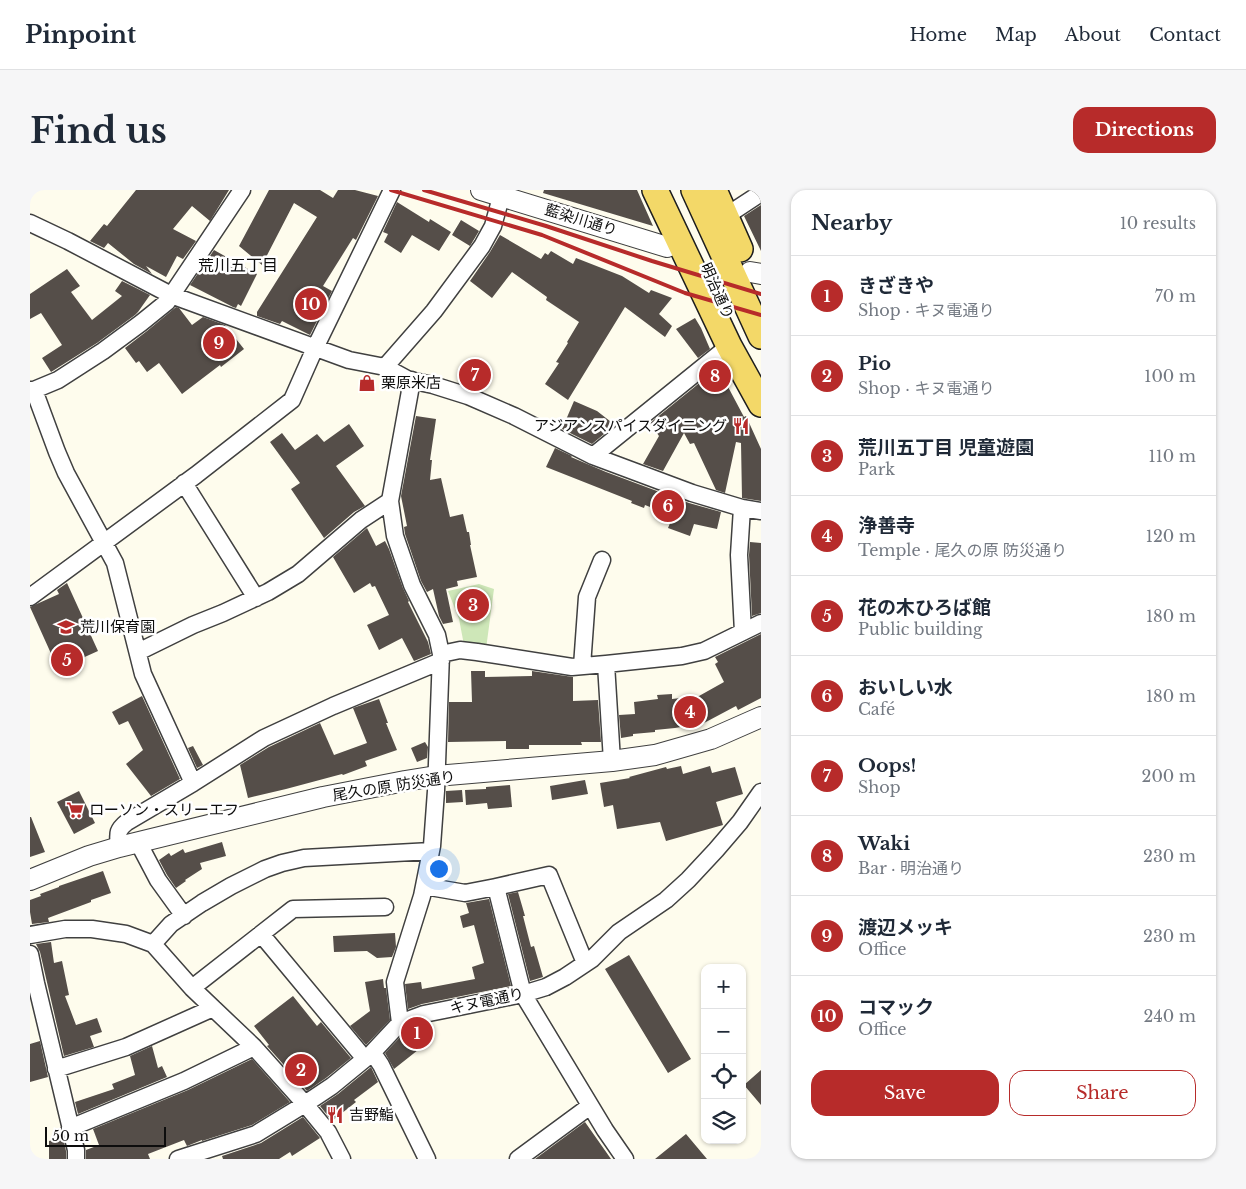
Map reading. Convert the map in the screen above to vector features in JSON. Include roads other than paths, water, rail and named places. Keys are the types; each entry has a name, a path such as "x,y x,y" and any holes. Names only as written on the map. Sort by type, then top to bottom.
{"main road":[{"path":"656,190 729,346 761,404"},
{"name":"明治通り","path":"672,190 761,393"},
{"name":"明治通り","path":"694,190 761,336"},
{"path":"714,190 756,273 761,299"}],"street":[{"path":"193,784 144,674 115,562 60,459 32,390 58,380 103,351 167,302 242,190"},
{"path":"30,597 292,400 315,348 392,190"},
{"name":"藍染川通り","path":"481,190 502,193 667,247 679,241"},
{"path":"385,367 434,311 482,246 493,226 502,193"},
{"path":"726,216 761,193"},
{"path":"30,223 171,295 349,360 385,367 412,380 468,396 514,416 593,456 692,493 742,508 761,511"},
{"path":"593,456 729,346"},
{"path":"400,1023 395,982 422,896 430,852 436,776 441,657 437,634 412,585 395,536 390,501 412,380"},
{"path":"184,483 256,598"},
{"path":"138,652 268,592 298,574 361,520 390,501"},
{"path":"742,508 739,555 743,632"},
{"path":"582,666 587,597 602,560"},
{"path":"184,916 158,880 146,859 128,845 118,834 120,827 193,784 264,738 460,650 572,667 606,664 682,656 704,651 761,623"},
{"path":"606,664 612,761"},
{"name":"尾久の原 防災通り","path":"30,880 89,856 323,797 436,776 655,756 711,739 761,717"},
{"name":"キヌ電通り","path":"178,1159 256,1134 305,1104 332,1086 368,1057 400,1023 424,1014 523,994 546,987 565,977 592,959 619,932 666,900 688,880 740,822 761,792"},
{"path":"153,944 171,924 231,886 265,869 282,863 304,858 430,852"},
{"path":"424,886 464,893 549,876 585,963"},
{"path":"496,888 523,994 590,1106 625,1159"},
{"path":"192,988 293,909 385,907"},
{"path":"30,935 65,929 92,929 126,934 153,944 192,988 254,1047 305,1104 328,1132 342,1159"},
{"path":"260,934 368,1057 377,1059 427,1159"},
{"path":"30,954 33,985 56,1069 76,1150 76,1159"},
{"path":"56,1069 126,1047 213,1008"},
{"path":"70,1128 184,1081 254,1047"},
{"path":"518,1159 590,1106"}],"railway":[{"path":"391,190 542,235 685,293 761,315"},
{"path":"424,190 546,226 761,294"}],"place":[{"name":"コマック","path":"311,304"},
{"name":"渡辺メッキ","path":"219,343"},
{"name":"Oops!","path":"475,375"},
{"name":"Waki","path":"715,376"},
{"name":"栗原米店","path":"367,383"},
{"name":"アジアンスパイスダイニング","path":"741,426"},
{"name":"おいしい水","path":"668,506"},
{"name":"荒川五丁目 児童遊園","path":"473,605"},
{"name":"荒川保育園","path":"66,627"},
{"name":"花の木ひろば館","path":"67,660"},
{"name":"浄善寺","path":"690,712"},
{"name":"ローソン・スリーエフ","path":"75,810"},
{"name":"きざきや","path":"417,1033"},
{"name":"Pio","path":"301,1070"},
{"name":"吉野鮨","path":"335,1115"}],"district":[{"name":"荒川五丁目","path":"238,265"}]}
